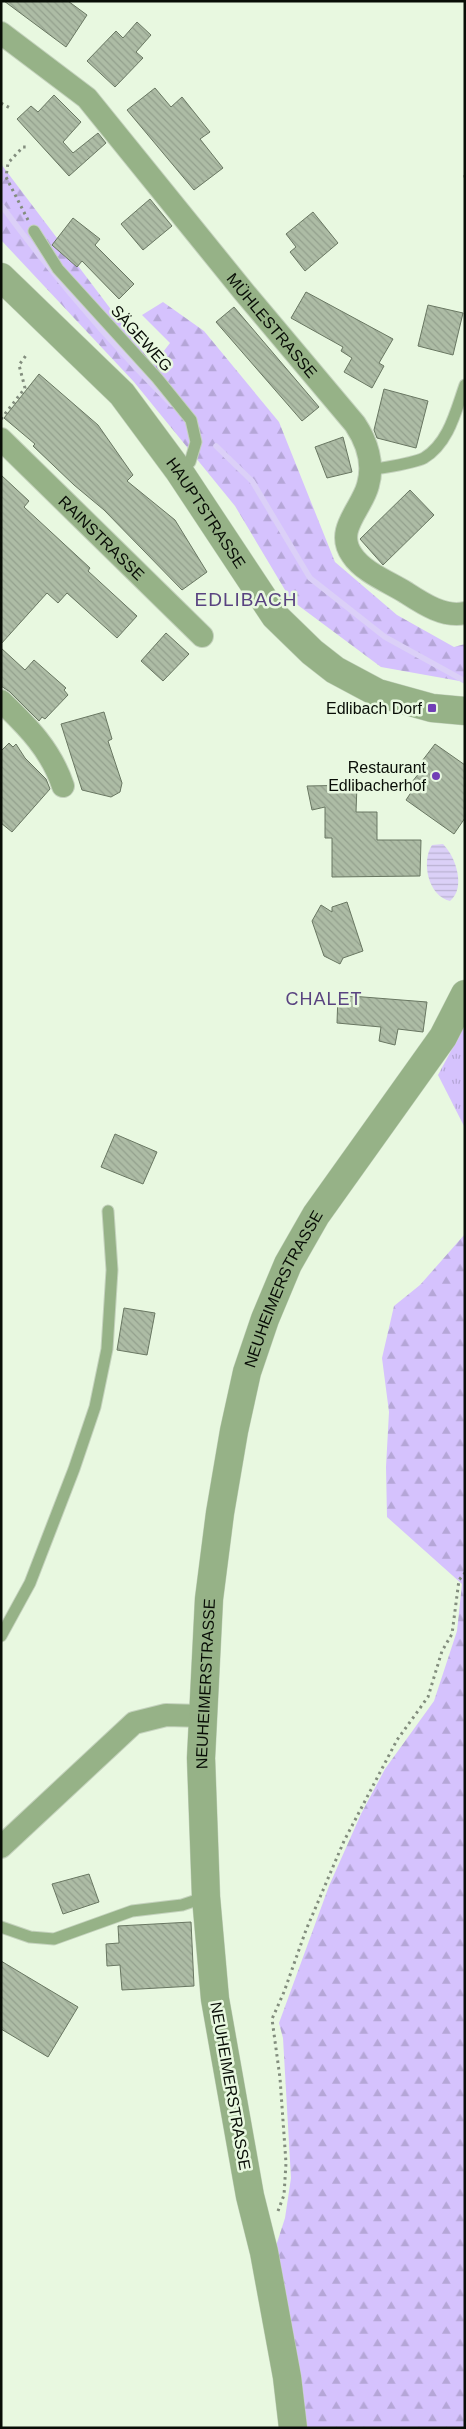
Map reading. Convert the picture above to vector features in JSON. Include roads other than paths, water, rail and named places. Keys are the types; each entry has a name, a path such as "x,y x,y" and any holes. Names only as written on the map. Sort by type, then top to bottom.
{"street":[{"name":"MÜHLESTRASSE","path":"1,33 87,98 244,292 356,424 364,437 371,470 368,486 347,527 346,542 352,556 368,569 420,601 444,613 458,615 465,613"},
{"name":"HAUPTSTRASSE","path":"1,277 122,394 179,471 274,616 312,652 335,670 378,693 432,708 465,711"},
{"name":"RAINSTRASSE","path":"1,439 202,636"},
{"path":"1,702 32,732 46,749 56,766 63,786"},
{"name":"NEUHEIMERSTRASSE","path":"293,2428 286,2368 264,2252 250,2196 217,2008 206,1897 201,1758 209,1599 220,1513 234,1431 247,1372 265,1319 288,1264 316,1216 443,1037 465,994"},
{"path":"1,1847 134,1723 166,1715 202,1716"}],"lane":[{"name":"SÄGEWEG","path":"34,231 58,269 157,378 191,420 196,442 190,462 179,471"},
{"path":"371,470 423,458 434,448 450,424 465,385"},
{"path":"1,1636 30,1583 74,1469 95,1407 107,1349 112,1270 108,1211"},
{"path":"1,1927 30,1937 54,1939 132,1911 182,1905 206,1897"}],"waterway":[{"path":"1,205 82,308 171,404"},
{"path":"216,446 252,481 310,578 385,637 465,681"}],"place":[{"name":"Edlibach Dorf","path":"432,708"},
{"name":"Restaurant Edlibacherhof","path":"436,776"}],"district":[{"name":"EDLIBACH","path":"246,599"},
{"name":"CHALET","path":"324,999"}]}
